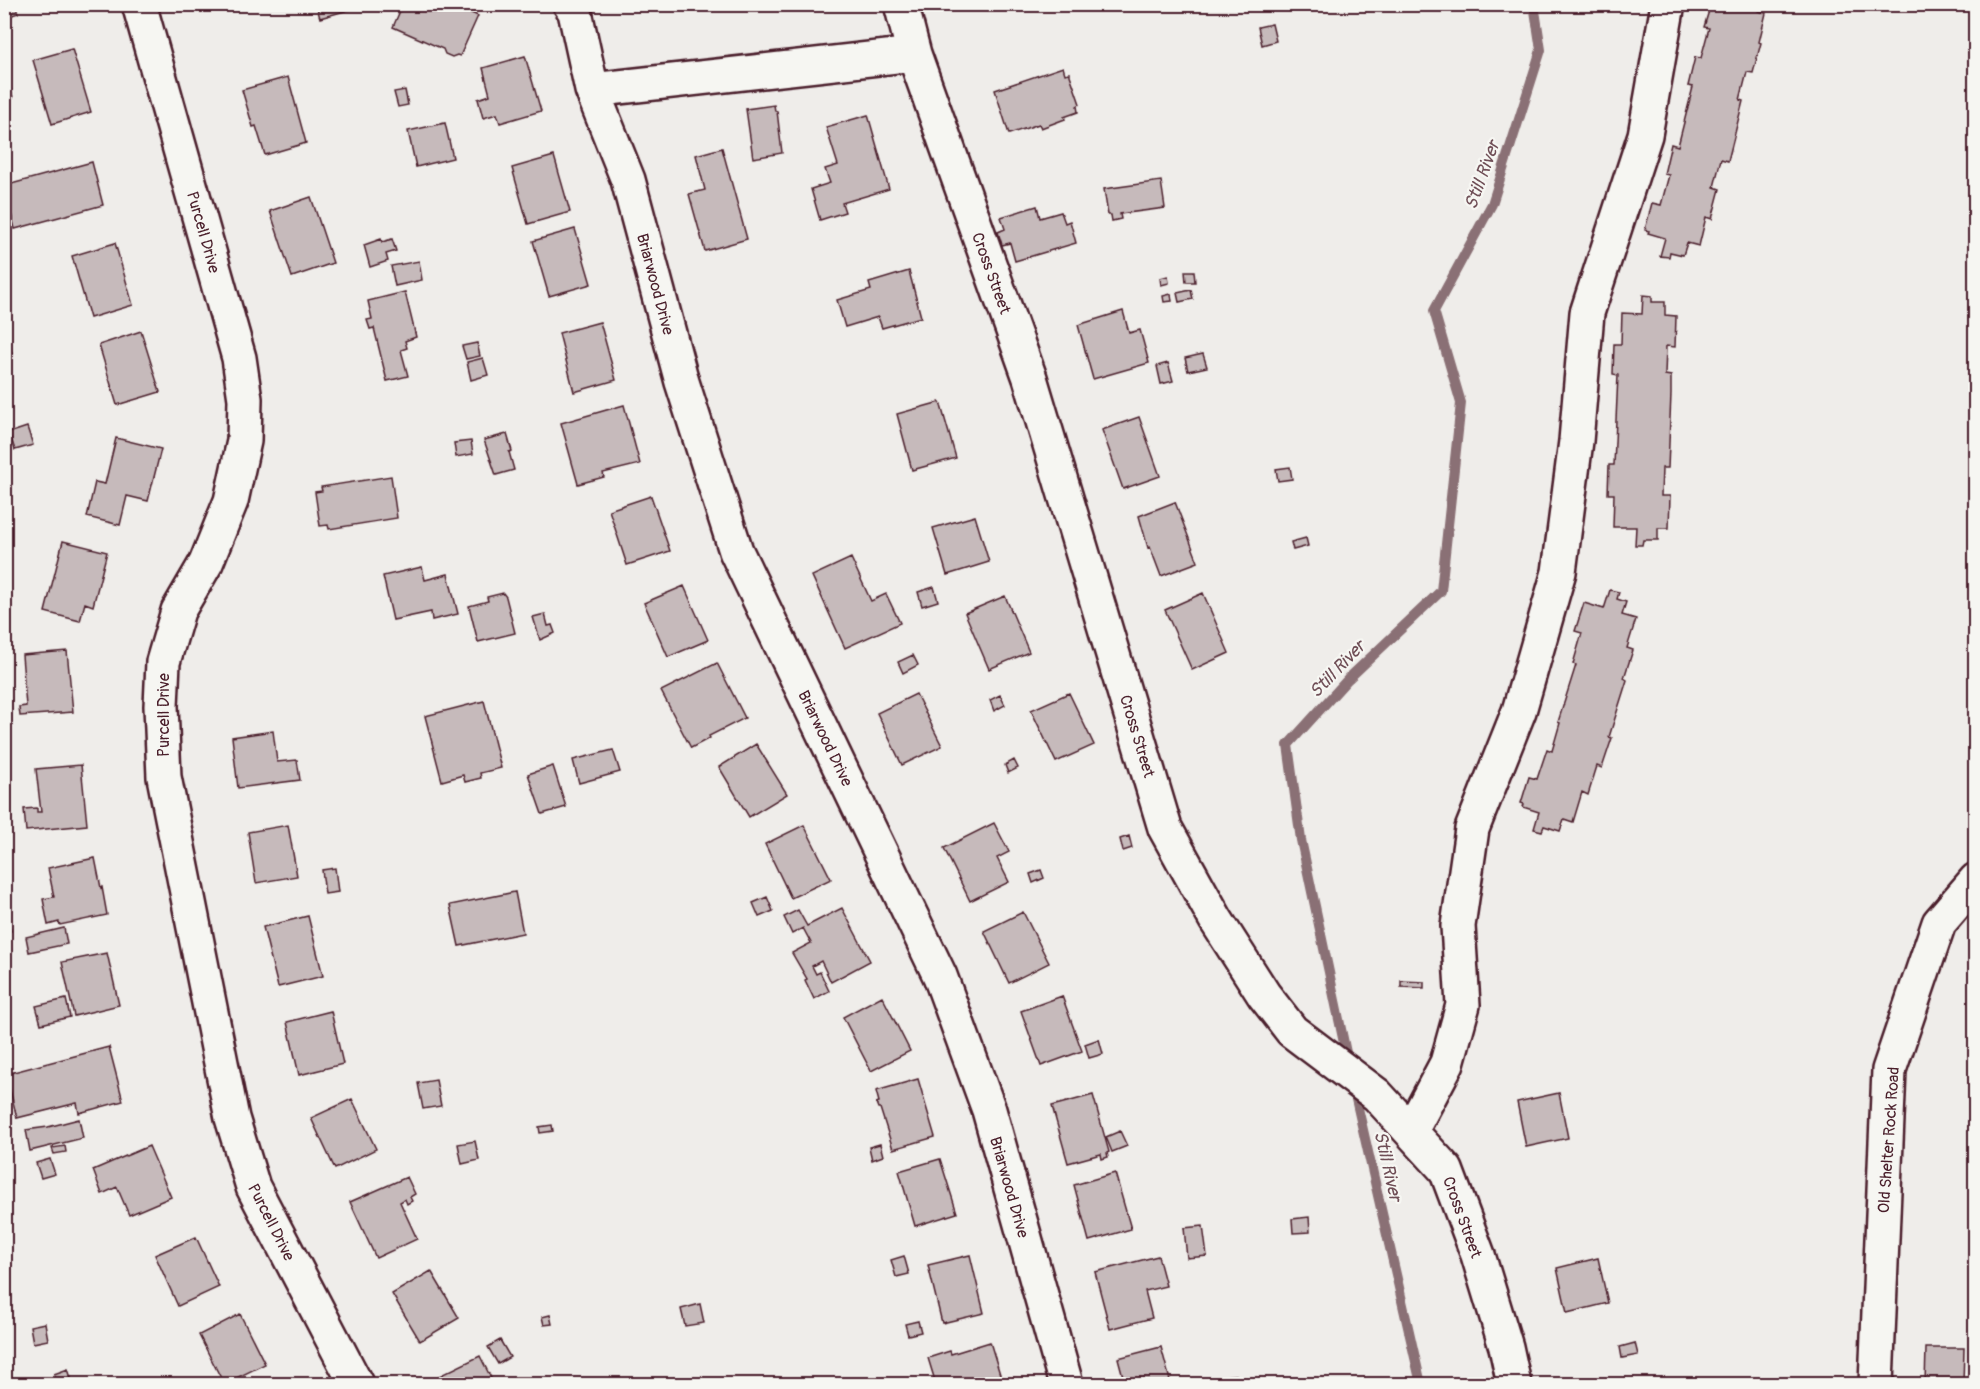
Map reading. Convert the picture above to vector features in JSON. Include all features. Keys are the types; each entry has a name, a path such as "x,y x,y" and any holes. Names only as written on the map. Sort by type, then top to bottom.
{"street":[{"name":"Purcell Drive","path":"139,4 239,358 245,399 244,441 231,501 206,563 178,611 163,662 161,706 164,777 232,1118 253,1187 356,1384"},
{"name":"Briarwood Drive","path":"570,4 575,12 592,90 628,180 682,382 736,551 940,976 989,1110 1066,1384"},
{"name":"Cross Street","path":"901,4 914,54 1030,378 1165,828 1222,929 1264,995 1292,1032 1377,1095 1446,1170 1478,1255 1506,1347 1514,1384"},
{"path":"1411,1131 1447,1063 1463,1005 1458,926 1472,829 1519,711 1559,572 1576,441 1587,313 1645,135 1668,4"},
{"path":"592,90 914,54"},
{"name":"Old Shelter Rock Road","path":"1876,1384 1889,1070 1939,923 1976,880"}],"building":[{"path":"15,4 18,13 4,18 4,6"},
{"path":"316,4 358,4 359,7 320,18"},
{"path":"403,4 451,4 478,16 460,56 452,57 445,54 443,49 393,27"},
{"path":"977,4 1011,4 990,9 989,5 978,7"},
{"path":"1711,4 1760,4 1758,11 1766,13 1759,42 1761,43 1753,73 1747,72 1740,100 1743,101 1728,161 1721,159 1714,187 1720,189 1712,219 1706,217 1699,246 1687,243 1683,255 1670,252 1669,257 1660,256 1665,238 1645,230 1652,203 1661,205 1669,175 1664,174 1671,144 1678,146 1693,87 1688,86 1695,57 1701,58 1709,28 1704,27"},
{"path":"1272,24 1276,41 1262,45 1258,27"},
{"path":"72,49 91,112 52,124 33,60"},
{"path":"525,56 541,111 500,123 497,114 483,118 478,99 490,95 483,68"},
{"path":"1063,67 1065,74 1070,73 1080,104 1077,106 1078,112 1041,128 1039,124 1009,134 995,90"},
{"path":"7,74 13,98 4,100 4,75"},
{"path":"288,77 306,143 265,155 256,126 253,127 242,90"},
{"path":"405,90 408,105 398,107 394,92"},
{"path":"774,105 777,111 782,153 753,158 746,109"},
{"path":"868,115 889,189 842,203 845,212 820,220 811,189 830,183 825,169 838,165 826,127"},
{"path":"445,123 453,158 416,167 408,131"},
{"path":"722,148 747,239 705,251 689,194 705,190 696,155"},
{"path":"554,156 570,212 528,224 512,168"},
{"path":"92,162 103,205 15,229 4,186"},
{"path":"1161,181 1165,208 1120,214 1121,219 1112,221 1111,215 1108,215 1104,189"},
{"path":"311,197 333,263 292,277 270,211"},
{"path":"1037,206 1040,218 1061,212 1065,223 1070,221 1076,243 1015,261 1010,243 1002,245 998,232 1005,229 1001,217"},
{"path":"575,229 591,284 549,296 533,241"},
{"path":"381,239 382,242 392,239 396,251 386,254 388,261 370,267 364,245"},
{"path":"115,243 133,305 90,318 72,256"},
{"path":"419,261 422,280 395,286 391,266"},
{"path":"909,271 921,317 882,328 878,317 845,327 837,300 871,290 869,283"},
{"path":"1185,271 1194,271 1195,282 1186,282"},
{"path":"1168,276 1169,283 1161,285 1160,278"},
{"path":"1191,290 1193,299 1179,302 1177,293"},
{"path":"405,292 416,337 405,341 407,348 401,350 408,376 387,381 374,328 370,329 367,320 372,319 368,301"},
{"path":"1171,294 1172,301 1164,302 1163,296"},
{"path":"1643,295 1652,296 1652,302 1665,302 1665,315 1676,316 1675,347 1666,346 1665,375 1671,376 1671,394 1668,468 1662,468 1661,496 1670,496 1669,528 1658,528 1658,540 1643,540 1642,545 1635,545 1636,527 1613,527 1614,494 1608,494 1609,465 1614,465 1618,375 1613,374 1614,344 1621,344 1622,313 1642,314"},
{"path":"1123,311 1129,333 1140,330 1149,363 1093,379 1078,325"},
{"path":"600,322 616,380 574,392 559,333"},
{"path":"4,329 12,353 4,355"},
{"path":"141,331 160,392 117,405 99,345"},
{"path":"477,343 480,356 466,359 462,346"},
{"path":"1203,354 1207,367 1188,371 1185,358"},
{"path":"483,358 488,375 471,380 467,362"},
{"path":"1168,363 1173,381 1161,384 1157,366"},
{"path":"940,402 956,458 912,470 897,414"},
{"path":"624,405 640,464 603,473 604,477 578,484 561,423"},
{"path":"1139,417 1160,476 1123,489 1102,430"},
{"path":"27,427 33,445 15,450 9,433"},
{"path":"507,434 514,470 496,475 484,440"},
{"path":"116,438 161,449 148,501 127,496 120,525 87,517 95,482 105,484"},
{"path":"471,441 473,454 456,457 454,443"},
{"path":"1290,467 1292,479 1278,481 1276,469"},
{"path":"391,476 397,518 329,529 328,525 320,526 315,492 322,491 321,487"},
{"path":"651,496 670,551 627,565 609,510"},
{"path":"1175,502 1198,562 1161,576 1150,547 1148,548 1139,516"},
{"path":"975,516 989,562 947,575 933,528"},
{"path":"1306,538 1308,546 1293,550 1291,542"},
{"path":"63,541 107,552 93,606 85,603 80,621 45,612"},
{"path":"851,558 871,601 886,594 900,623 845,648 812,576"},
{"path":"422,567 425,580 448,574 458,614 432,620 431,612 393,620 383,576"},
{"path":"684,586 708,640 668,657 644,603"},
{"path":"934,587 938,601 922,606 918,592"},
{"path":"1610,590 1619,592 1617,599 1626,602 1622,615 1636,619 1627,648 1633,650 1624,678 1627,680 1609,737 1612,738 1602,768 1597,766 1588,795 1582,792 1573,822 1564,819 1560,831 1544,826 1542,831 1534,829 1539,812 1523,807 1524,804 1521,803 1529,777 1537,779 1547,749 1552,751 1560,723 1558,722 1576,665 1573,664 1582,633 1575,631 1584,603 1604,609"},
{"path":"503,593 515,633 478,642 469,606 488,601 487,597"},
{"path":"1203,593 1229,653 1192,670 1165,610"},
{"path":"1005,596 1029,652 989,669 965,613"},
{"path":"545,614 548,626 552,625 555,633 540,640 533,617"},
{"path":"67,651 73,712 20,716 19,707 26,706 22,655"},
{"path":"913,655 918,665 903,673 898,662"},
{"path":"717,663 745,718 691,748 661,691"},
{"path":"1069,693 1094,745 1056,762 1031,710"},
{"path":"916,694 942,746 902,765 877,713"},
{"path":"1000,695 1005,705 994,711 990,700"},
{"path":"484,701 501,768 480,773 481,778 465,782 463,775 442,781 425,716"},
{"path":"273,731 277,762 297,760 300,780 238,788 232,737"},
{"path":"756,744 787,794 749,817 719,767"},
{"path":"613,750 620,772 579,783 573,760"},
{"path":"1014,760 1018,768 1008,773 1005,765"},
{"path":"81,765 87,825 26,831 24,809 37,808 37,812 41,812 36,769"},
{"path":"553,766 566,807 542,814 528,774"},
{"path":"994,823 1009,852 997,858 1009,882 970,901 944,848"},
{"path":"288,825 297,876 256,883 248,832"},
{"path":"804,825 831,879 791,898 765,844"},
{"path":"1129,836 1132,848 1123,851 1120,839"},
{"path":"95,858 107,915 60,925 59,922 48,925 43,899 54,897 48,868"},
{"path":"335,868 338,892 325,894 322,870"},
{"path":"1041,870 1044,878 1033,883 1030,874"},
{"path":"515,892 523,933 459,946 450,905"},
{"path":"4,897 11,931 4,933"},
{"path":"767,897 773,911 759,917 753,903"},
{"path":"842,908 870,961 831,982 821,961 812,966 816,974 820,972 829,991 814,999 805,980 807,979 792,953 811,943 803,928 792,934 784,917 798,910 807,926"},
{"path":"1023,912 1049,963 1009,983 984,931"},
{"path":"308,916 323,976 278,987 263,927"},
{"path":"64,928 67,944 29,952 26,937"},
{"path":"9,938 11,953 4,954 4,939"},
{"path":"107,953 119,1005 74,1016 62,962"},
{"path":"1401,981 1424,982 1424,988 1401,987"},
{"path":"882,996 910,1051 871,1071 843,1017"},
{"path":"1062,996 1082,1051 1041,1066 1021,1011"},
{"path":"66,999 70,1017 41,1024 36,1006"},
{"path":"331,1011 343,1064 299,1075 287,1022"},
{"path":"1099,1039 1103,1054 1089,1058 1085,1044"},
{"path":"109,1047 123,1101 79,1113 77,1103 17,1118 6,1074"},
{"path":"918,1079 935,1137 893,1149 880,1108 876,1103 879,1102 876,1091"},
{"path":"436,1080 441,1106 423,1109 418,1083"},
{"path":"1559,1093 1568,1138 1526,1147 1517,1102"},
{"path":"1093,1095 1109,1152 1108,1157 1102,1159 1101,1154 1068,1163 1052,1106"},
{"path":"352,1099 376,1149 335,1169 311,1118"},
{"path":"79,1119 83,1138 30,1151 26,1130"},
{"path":"552,1125 553,1131 540,1133 539,1127"},
{"path":"1120,1131 1127,1146 1112,1152 1106,1137"},
{"path":"475,1141 479,1160 462,1164 458,1144"},
{"path":"880,1144 883,1156 872,1160 869,1147"},
{"path":"65,1146 66,1152 54,1154 52,1148"},
{"path":"149,1146 171,1197 129,1215 117,1187 102,1194 93,1170"},
{"path":"50,1159 55,1174 41,1178 36,1163"},
{"path":"940,1159 957,1213 915,1226 899,1171"},
{"path":"1115,1173 1131,1229 1089,1241 1074,1185"},
{"path":"407,1177 415,1194 410,1197 412,1201 407,1204 405,1199 400,1202 417,1239 376,1258 350,1202"},
{"path":"1309,1217 1310,1232 1293,1233 1292,1219"},
{"path":"1203,1226 1207,1256 1187,1258 1184,1228"},
{"path":"196,1237 219,1287 178,1306 155,1255"},
{"path":"970,1255 984,1313 942,1323 928,1265"},
{"path":"904,1256 909,1274 896,1277 891,1260"},
{"path":"1158,1256 1166,1286 1145,1291 1152,1318 1110,1329 1095,1272"},
{"path":"1598,1258 1608,1303 1567,1313 1557,1268"},
{"path":"431,1271 459,1318 420,1341 392,1294"},
{"path":"700,1304 704,1323 685,1326 681,1309"},
{"path":"240,1314 265,1364 224,1384 199,1335"},
{"path":"550,1315 552,1324 544,1325 542,1317"},
{"path":"918,1321 921,1332 908,1335 905,1324"},
{"path":"45,1323 48,1340 33,1343 30,1326"},
{"path":"500,1340 510,1357 498,1364 488,1347"},
{"path":"990,1342 1003,1384 936,1384 928,1358 950,1351 951,1354"},
{"path":"1635,1343 1638,1355 1622,1358 1620,1347"},
{"path":"1161,1347 1171,1384 1125,1384 1118,1358"},
{"path":"1926,1348 1964,1348 1963,1384 1925,1384"},
{"path":"480,1356 494,1384 443,1384 439,1376"},
{"path":"68,1369 72,1381 58,1384 54,1374"},
{"path":"1236,1375 1238,1384 1225,1384 1224,1376"}],"waterway":[{"name":"Still River","path":"1348,1062 1301,840 1288,745 1348,679 1441,591 1461,403 1434,311 1492,204 1541,50 1534,4"},
{"name":"Still River","path":"1353,1086 1421,1384"}]}
